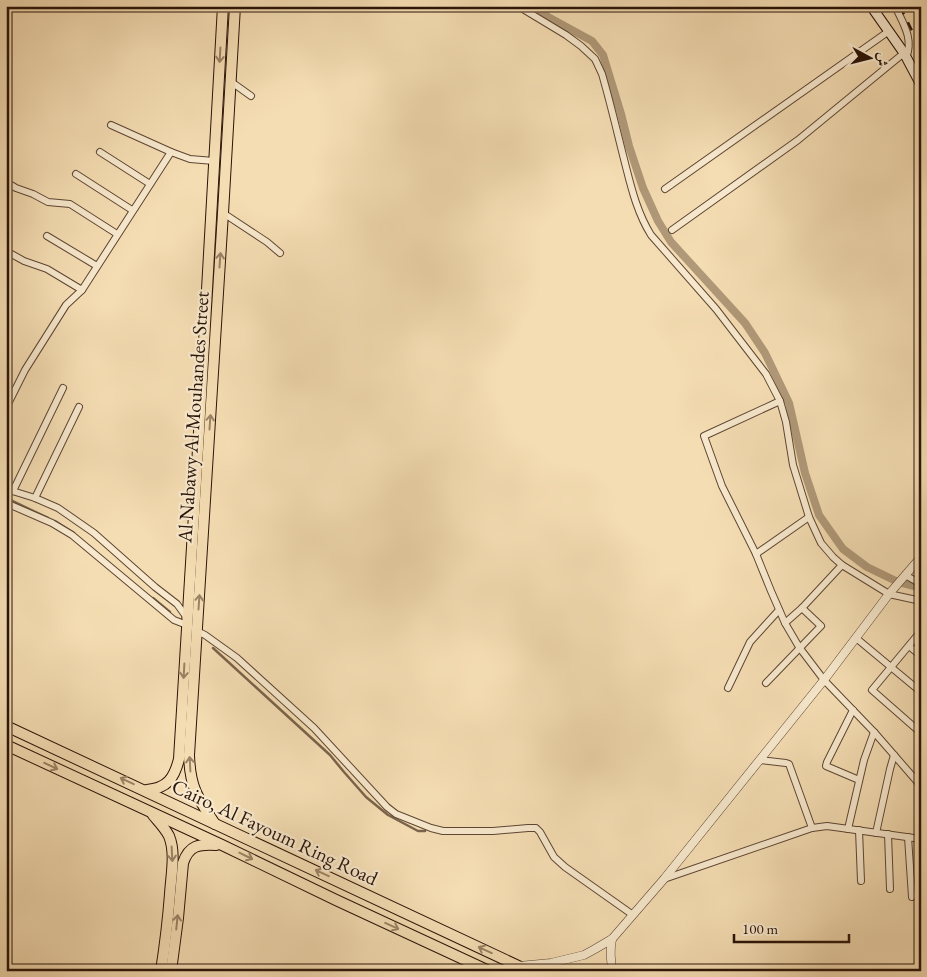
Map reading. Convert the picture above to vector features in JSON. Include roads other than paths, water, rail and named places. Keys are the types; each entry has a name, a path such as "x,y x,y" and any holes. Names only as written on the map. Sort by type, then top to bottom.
{"main road":[{"name":"Al Nabawy Al Mouhandes Street","path":"215,824 192,785 189,754 197,631 214,162 223,6"},
{"name":"Al Nabawy Al Mouhandes Street","path":"146,790 162,787 168,782 177,768 179,759 187,625 223,213 235,6"},
{"path":"871,6 905,56 921,85"},
{"path":"187,625 197,631"},
{"name":"Cairo, Al Fayoum Ring Road","path":"6,726 146,790 524,969"},
{"name":"Cairo, Al Fayoum Ring Road","path":"6,746 222,845 488,971"},
{"path":"67,773 75,757"},
{"path":"150,812 164,828 172,848 172,875 161,971"},
{"path":"171,971 185,856 194,847 208,844 222,845"},
{"path":"336,900 344,883"}],"street":[{"path":"518,6 566,35 595,59 602,74 629,180 643,222 651,235 716,309 766,374 780,401 786,422 793,465 809,517 821,543 842,565 891,592 921,601"},
{"path":"672,230 798,140 905,56 909,46 908,37 894,6"},
{"path":"665,189 889,31"},
{"path":"230,81 251,96"},
{"path":"111,125 190,159 214,162"},
{"path":"100,152 150,184"},
{"path":"6,408 25,370 66,305 82,290 171,152"},
{"path":"76,174 132,210"},
{"path":"6,182 48,202 70,204 117,234"},
{"path":"223,213 267,242 280,253"},
{"path":"47,236 96,266"},
{"path":"6,251 24,261 48,268 82,290"},
{"path":"63,388 10,490 58,508 100,538 177,604 185,615 187,625"},
{"path":"780,401 704,436 722,486 756,554 785,623 800,647 824,680 874,732 921,786"},
{"path":"35,498 79,406"},
{"path":"6,503 52,523 72,535 174,620 187,625"},
{"path":"756,554 809,517"},
{"path":"524,969 584,955 612,939 664,879 824,680 891,592 921,557"},
{"path":"785,623 802,608 842,565"},
{"path":"903,577 921,584"},
{"path":"766,683 821,626 802,608"},
{"path":"728,688 750,642 779,610"},
{"path":"197,631 206,635 237,658 314,728 387,807 396,814 431,828 443,830 493,831 536,828 554,857 564,867 633,915"},
{"path":"921,631 872,690 921,733"},
{"path":"856,638 921,692"},
{"path":"909,646 921,656"},
{"path":"853,710 826,766 859,780"},
{"path":"848,829 859,780 874,732"},
{"path":"876,833 894,755"},
{"path":"760,760 789,764 812,828"},
{"path":"664,879 812,828 827,826 921,838"},
{"path":"859,830 861,881"},
{"path":"888,834 890,890"},
{"path":"908,837 912,897"},
{"path":"612,939 610,959 613,971"}],"waterway":[{"path":"534,6 548,17 592,41 603,55 629,146 643,188 658,221 671,242 745,323 765,353 789,403 805,473 819,515 843,549 867,567 898,582 921,588"},
{"path":"6,498 48,518"},
{"path":"55,521 74,533"},
{"path":"153,598 170,612"},
{"path":"213,648 330,755 366,797 388,815 418,831 425,831"}],"railway":[{"path":"900,6 921,49"}]}
